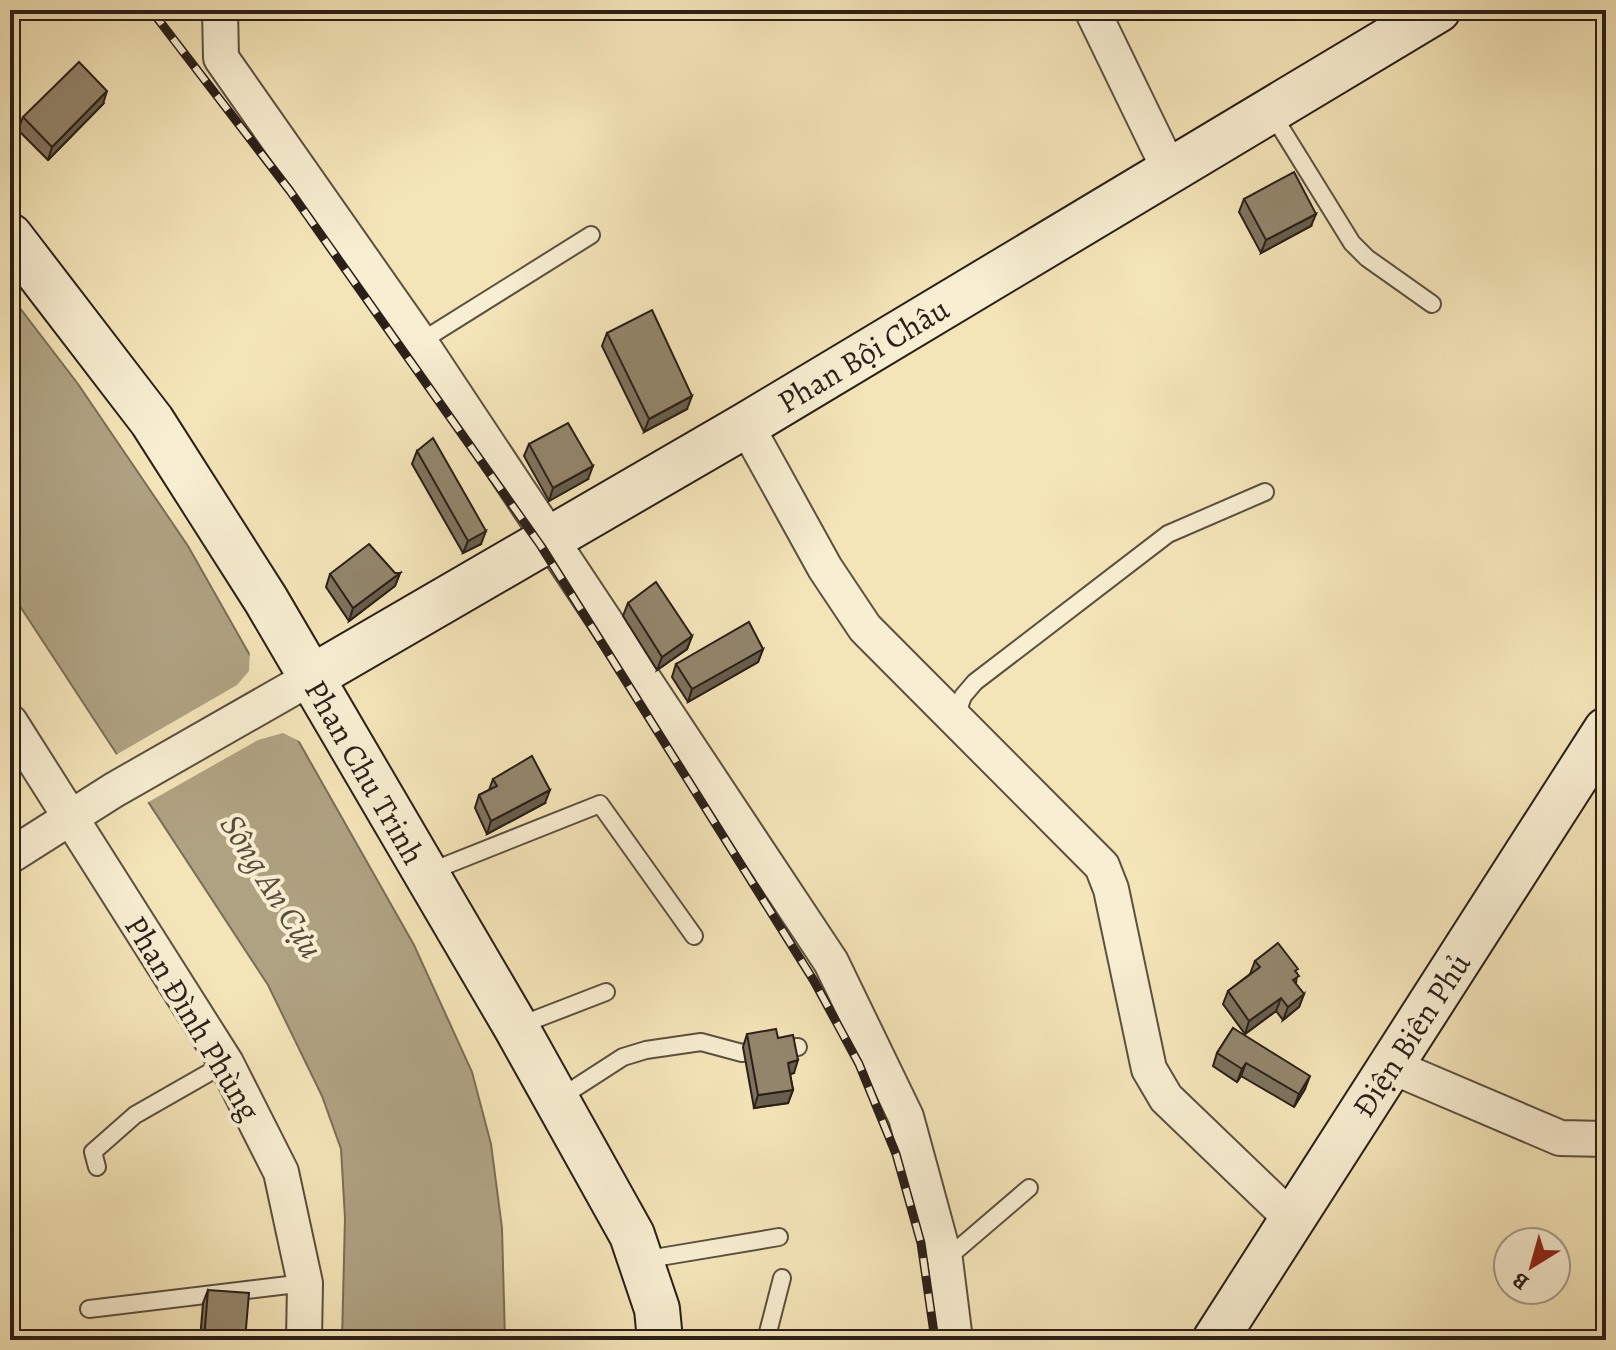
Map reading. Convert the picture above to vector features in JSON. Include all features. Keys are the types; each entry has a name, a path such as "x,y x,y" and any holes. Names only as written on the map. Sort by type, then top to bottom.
{"street":[{"path":"220,10 221,58 420,342 831,962 906,1117 945,1260 955,1340"},
{"path":"1092,10 1170,171"},
{"name":"Phan Bội Châu","path":"298,685 746,425 1438,10"},
{"name":"Phan Chu Trinh","path":"10,236 152,421 298,685 424,874 516,1027 632,1235 657,1309 660,1340"},
{"path":"746,425 850,608 891,656 1087,847 1102,866 1111,889 1149,1069 1156,1084 1166,1098 1293,1220"},
{"path":"10,856 114,790 298,685"},
{"name":"Phan Đình Phùng","path":"10,722 226,1063 281,1172 305,1283 304,1340"},
{"name":"Điện Biên Phủ","path":"1215,1340 1606,730"},
{"path":"1391,1066 1560,1138 1606,1139"}],"lane":[{"path":"1271,112 1352,243 1367,258 1432,304"},
{"path":"420,342 591,235"},
{"path":"955,719 963,696 975,682 1168,534 1265,492"},
{"path":"424,874 600,804 694,936"},
{"path":"516,1027 606,992"},
{"path":"556,1100 623,1057 646,1050 701,1042 742,1053 798,1047"},
{"path":"97,1167 93,1152 135,1115 226,1063"},
{"path":"945,1260 1029,1188"},
{"path":"640,1260 779,1237"},
{"path":"766,1340 782,1278"},
{"path":"89,1309 305,1283"}],"water":[{"name":"Sông An Cựu","path":"10,295 78,384 188,546 414,945 472,1072 491,1144 502,1228 505,1340 342,1340 345,1218 341,1149 322,1096 268,985 10,591"}],"pier":[{"path":"250,646 307,745 283,733 258,740 145,804 114,756 237,685 249,671"}],"building":[{"path":"79,62 107,91 52,147 23,117"},
{"path":"1294,172 1316,214 1266,240 1244,199"},
{"path":"652,310 692,396 649,419 607,333"},
{"path":"568,423 593,466 553,488 529,444"},
{"path":"433,438 486,531 468,541 417,451"},
{"path":"369,544 395,573 400,573 353,608 330,574"},
{"path":"656,582 692,636 662,657 628,603"},
{"path":"749,622 763,649 692,689 676,664"},
{"path":"532,756 550,790 491,821 479,795 497,786 493,779"},
{"path":"1278,943 1298,969 1295,971 1299,976 1293,980 1304,994 1288,1007 1281,998 1249,1021 1228,991 1260,967 1255,961"},
{"path":"1233,1028 1310,1076 1299,1094 1246,1063 1242,1069 1217,1053"},
{"path":"776,1029 778,1038 793,1035 798,1060 788,1063 793,1090 758,1095 747,1034"},
{"path":"208,1290 249,1293 245,1340 204,1340"}],"railway":[{"path":"151,10 290,191 541,546 814,981 859,1064 896,1154 921,1243 935,1340"}]}
